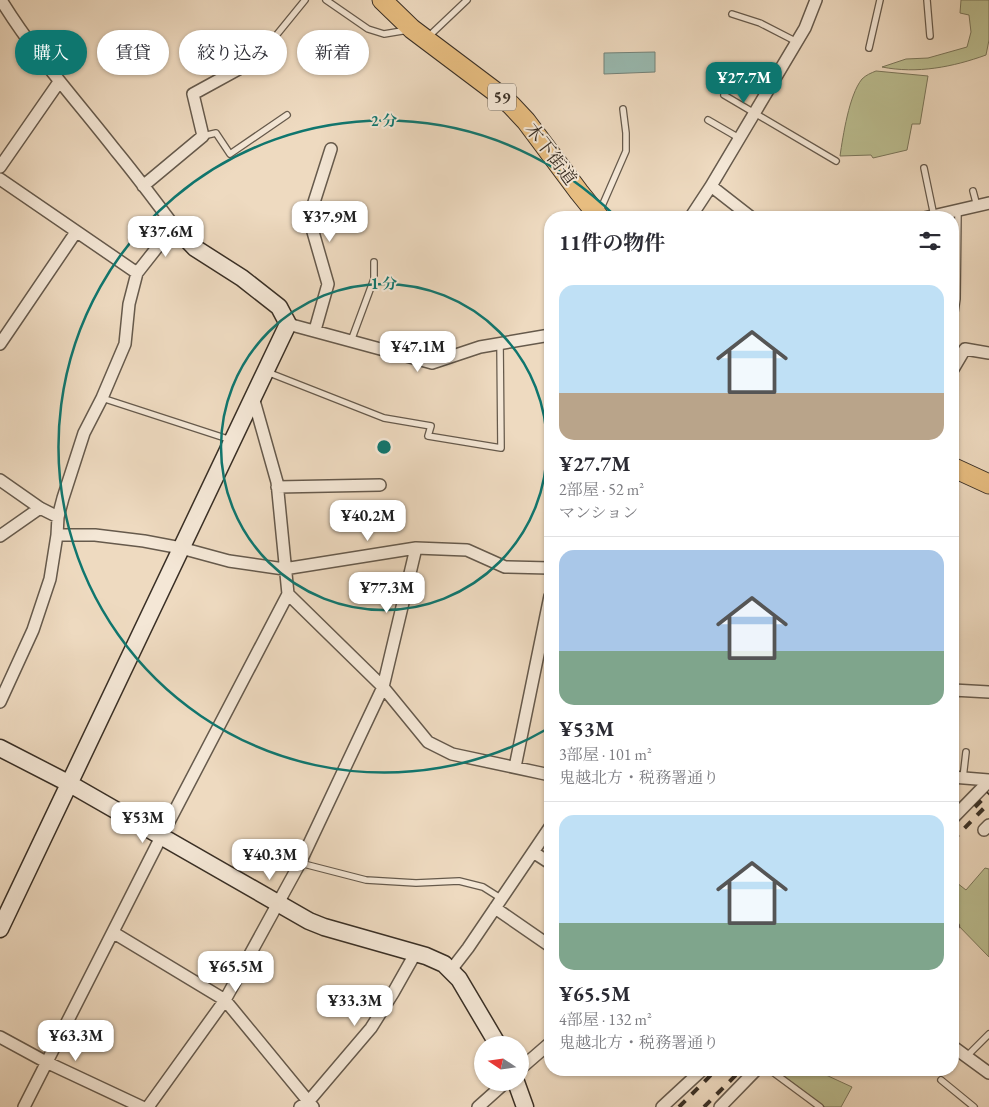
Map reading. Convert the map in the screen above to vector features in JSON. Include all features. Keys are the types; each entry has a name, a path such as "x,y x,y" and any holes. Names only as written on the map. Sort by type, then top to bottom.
{"main road":[{"name":"木下街道","path":"382,0 419,34 497,93 511,106 526,121 595,211"},
{"path":"959,469 989,484"}],"street":[{"path":"1,0 59,82 117,151 174,226 195,248 242,278 279,307 288,324 432,363 480,346 544,335"},
{"path":"695,211 797,42 805,28 816,0"},
{"path":"143,186 203,136 193,94 228,75"},
{"path":"0,167 59,82"},
{"path":"314,330 328,284 309,218 331,149"},
{"path":"0,179 137,273"},
{"path":"711,186 743,211"},
{"path":"958,211 989,203"},
{"path":"0,702 33,630 50,579 58,517 63,498 84,433 102,398 125,344 129,304 137,273 174,226"},
{"path":"0,344 76,232"},
{"path":"0,929 288,324"},
{"path":"959,359 965,349 989,353"},
{"path":"253,397 277,486 288,594 383,687 428,742 452,754 544,774"},
{"path":"0,480 40,508 58,517"},
{"path":"277,486 380,485"},
{"path":"0,536 40,508"},
{"path":"57,535 104,536 144,541 181,548 229,561 284,569 416,548 467,550 505,567 544,568"},
{"path":"148,1107 226,1000 300,863 383,687 416,548"},
{"path":"24,1107 114,933 161,837 288,594"},
{"path":"515,768 544,625"},
{"path":"959,690 989,692"},
{"path":"0,748 70,784 309,921 436,960 452,970 465,988 493,1036"},
{"path":"959,778 989,780"},
{"path":"959,812 989,780"},
{"path":"452,970 544,836"},
{"path":"533,852 544,858"},
{"path":"499,904 544,941"},
{"path":"114,933 226,1000 307,1105 371,1028 415,954"},
{"path":"0,1037 46,1062 142,1107"},
{"path":"529,1061 544,1048"},
{"path":"959,1051 989,1073"},
{"path":"662,1107 696,1076"},
{"path":"720,1107 750,1076"},
{"path":"478,1107 496,1091"},
{"path":"519,1091 525,1107"}],"lane":[{"path":"281,30 305,0"},
{"path":"326,0 368,29 384,34 419,34 467,0"},
{"path":"869,48 880,0"},
{"path":"927,0 930,36"},
{"path":"732,14 760,23 797,42"},
{"path":"724,96 755,112 836,161"},
{"path":"601,211 626,151 623,110"},
{"path":"203,136 216,133 230,154 287,116"},
{"path":"708,120 739,138"},
{"path":"924,168 928,211"},
{"path":"973,191 977,206"},
{"path":"351,341 374,279 374,262"},
{"path":"266,371 384,418 431,426 428,436 501,448 500,343"},
{"path":"102,398 233,441"},
{"path":"959,775 966,752"},
{"path":"300,863 366,880 416,883 458,881 482,887 499,904"},
{"path":"967,1056 989,1034"},
{"path":"778,1076 820,1107"},
{"path":"941,1080 974,1107"}],"green space":[{"path":"961,0 989,0 989,40 986,55 961,63 935,68 908,70 882,67 906,59 928,58 967,47 971,32 969,15 960,13"},
{"path":"876,71 928,76 920,124 912,124 907,150 873,158 871,155 840,156 847,116 857,86 867,75"},
{"path":"985,868 989,869 989,957 959,926 959,884 966,890"},
{"path":"784,1076 828,1076 852,1087 841,1107 825,1107"}],"water":[{"path":"655,52 655,72 604,74 604,53"}],"railway":[{"path":"975,807 989,793"},
{"path":"959,834 989,803"},
{"path":"679,1107 710,1076"},
{"path":"704,1107 735,1076"}]}
